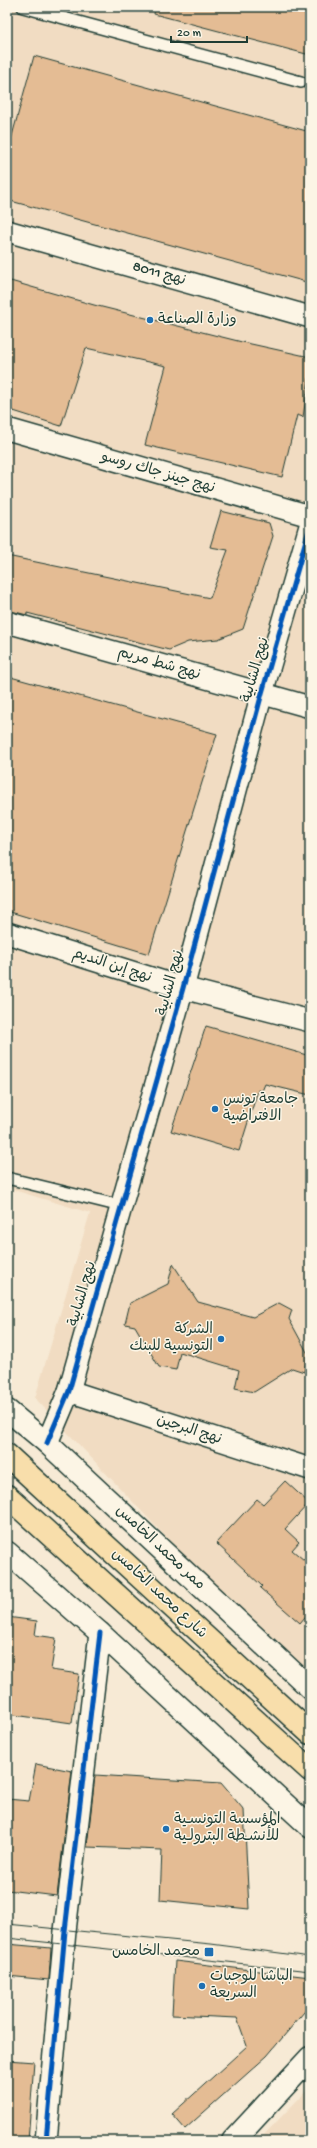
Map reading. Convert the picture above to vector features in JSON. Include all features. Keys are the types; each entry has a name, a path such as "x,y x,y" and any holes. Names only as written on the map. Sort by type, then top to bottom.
{"main road":[{"name":"شارع محمد الخامس","path":"7,1455 310,1733"},
{"name":"شارع محمد الخامس","path":"7,1496 310,1770"},
{"path":"233,2141 310,2058"}],"street":[{"name":"نهج 8011","path":"7,231 310,317"},
{"name":"نهج جينز جاك روسو","path":"7,429 310,516"},
{"name":"نهج الشابية","path":"47,1443 69,1391 120,1206 183,988 262,693 310,526"},
{"name":"نهج شط مريم","path":"7,622 310,707"},
{"name":"نهج إبن النديم","path":"7,933 183,988 310,1021"},
{"name":"نهج البرجين","path":"69,1391 310,1469"},
{"name":"ممر محمد الخامس","path":"7,1410 47,1443 310,1688"},
{"path":"7,1552 100,1633 310,1827"},
{"path":"46,2141 65,1931 100,1633"}],"lane":[{"path":"23,7 301,82"},
{"path":"7,1178 120,1206"}],"shaded area":[{"path":"7,7 310,7 310,1680 231,1606 35,1398 90,1213 7,1188"},
{"path":"310,2087 310,2141 258,2141"}],"building":[{"path":"155,7 310,7 310,55 154,14"},
{"path":"34,56 310,132 310,283 7,200 7,154"},
{"path":"7,280 94,305 242,342 310,357 310,372 303,417 297,415 282,477 145,445 166,366 86,348 61,426 7,409"},
{"path":"221,511 269,523 273,536 243,629 218,639 188,642 169,650 27,613 27,615 7,610 7,556 210,598 228,550 210,547"},
{"path":"7,676 217,734 149,954 7,911"},
{"path":"206,1026 310,1056 310,1095 265,1084 262,1091 258,1090 239,1151 171,1131"},
{"name":"الشركة التونسية للبنك","path":"173,1264 198,1302 253,1317 279,1303 292,1310 289,1319 308,1354 304,1372 292,1368 254,1392 235,1388 239,1370 180,1352 176,1370 159,1367 135,1326 125,1324 130,1303 168,1284"},
{"path":"285,1481 309,1503 285,1529 299,1542 292,1550 310,1565 310,1611 300,1623 260,1588 262,1586 216,1543 257,1499 263,1504"},
{"path":"7,1617 37,1621 35,1635 56,1638 51,1670 79,1674 72,1723 7,1714"},
{"path":"36,1764 72,1771 57,1896 7,1890 7,1799 29,1801"},
{"name":"المؤسسة التونسـية للأنشـطة البترولـية","path":"95,1775 221,1783 244,1810 249,1909 160,1900 162,1850 87,1847"},
{"path":"7,1944 51,1948 49,1980 7,1976"},
{"path":"175,1961 310,1977 310,2005 267,2056 185,2129 172,2114 247,2046 237,2018 172,2015"},
{"path":"7,2060 34,2062 28,2141 7,2141"}],"tram line":[{"path":"7,1924 211,1944 310,1957"},
{"path":"7,1938 310,1971"}],"cycle path":[{"path":"47,1443 69,1391 183,988 262,693 310,526"},
{"path":"46,2141 65,1931 100,1633"}],"place":[{"name":"وزارة الصناعة","path":"150,320"},
{"name":"جامعة تونس الافتراضية","path":"215,1109"},
{"name":"الشركة التونسية للبنك","path":"221,1339"},
{"name":"المؤسسة التونسـية للأنشـطة البترولـية","path":"166,1829"},
{"name":"محمد الخامس","path":"209,1952"},
{"name":"الباشا للوجبات السريعة","path":"202,1986"}]}
